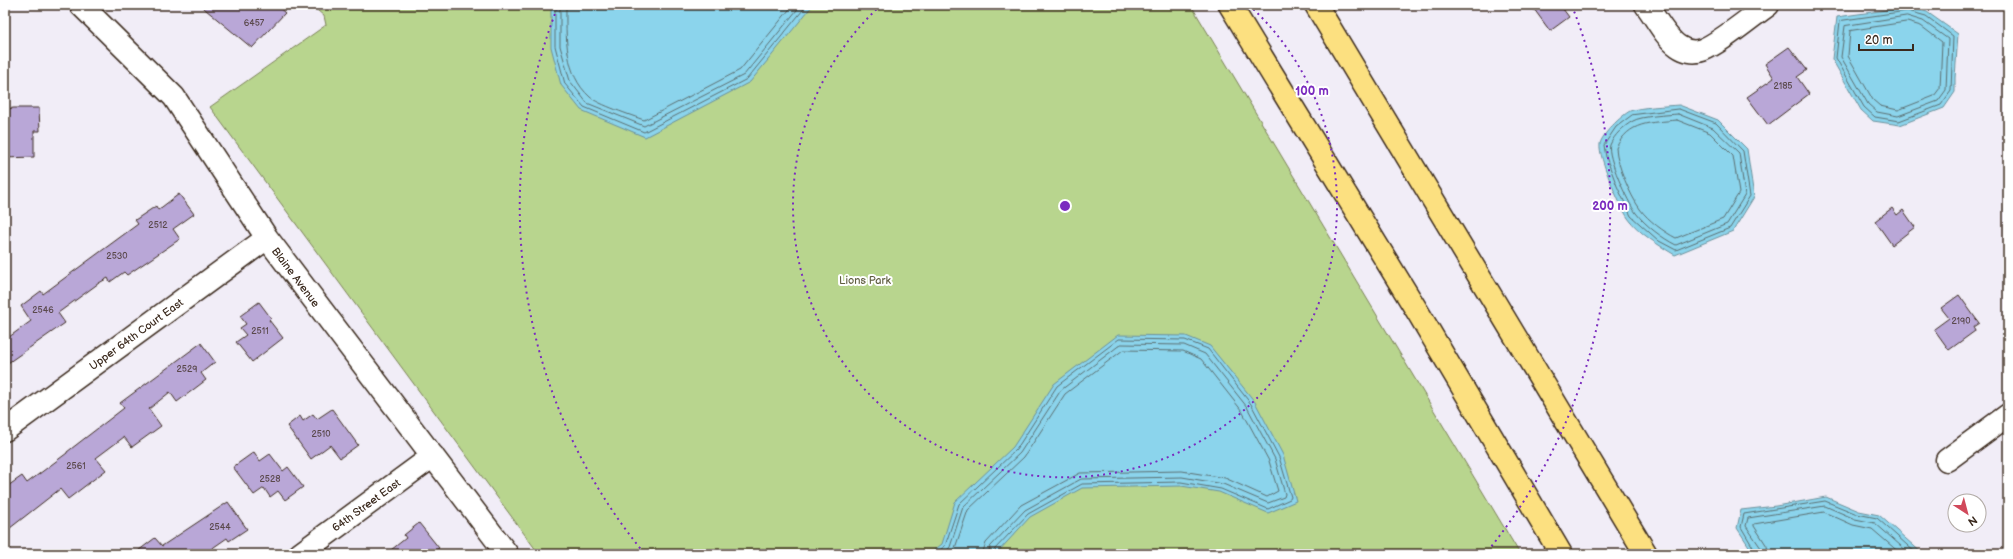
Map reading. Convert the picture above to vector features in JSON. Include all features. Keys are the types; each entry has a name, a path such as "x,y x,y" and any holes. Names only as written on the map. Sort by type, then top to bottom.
{"highway":[{"path":"1230,5 1419,314 1561,554"},
{"path":"1316,5 1646,554"}],"street":[{"name":"Blaine Avenue","path":"81,5 174,97 267,238 507,554"},
{"path":"1646,5 1670,38 1678,46 1688,52 1701,51 1715,43 1768,5"},
{"name":"Upper 64th Court East","path":"5,430 267,238"},
{"path":"1947,460 2008,415"},
{"name":"64th Street East","path":"300,554 433,456"}],"green space":[{"name":"Lions Park","path":"311,5 1191,5 1520,554 539,554 210,107 326,25 324,16"}],"water":[{"path":"551,5 813,5 750,82 645,137 581,110 561,85 551,47"},
{"path":"1908,7 1927,12 1958,34 1955,92 1944,108 1900,125 1873,121 1861,110 1832,59 1837,17"},
{"path":"1679,105 1718,120 1747,149 1754,197 1733,231 1675,255 1643,234 1632,224 1615,193 1602,159 1600,144 1604,135 1612,126 1630,111"},
{"path":"1118,335 1186,336 1210,346 1255,402 1283,455 1296,501 1268,513 1219,492 1181,486 1082,488 1030,517 996,554 929,554 942,544 955,502 1013,447 1054,384"},
{"path":"1826,497 1859,511 1879,515 1923,554 1754,554 1737,528 1741,510 1776,506"}],"building":[{"path":"200,5 276,5 285,13 252,48"},
{"path":"1531,5 1560,5 1569,17 1550,31"},
{"path":"1789,47 1807,70 1797,77 1809,94 1768,125 1747,97 1774,78 1765,64"},
{"path":"39,108 40,131 34,131 34,157 5,158 5,109"},
{"path":"179,194 194,214 173,229 180,239 127,275 124,272 110,282 108,278 99,283 58,313 65,323 5,365 5,340 31,321 21,306 41,291 43,294 138,224 135,220 156,206 158,210"},
{"path":"1892,208 1897,215 1903,210 1915,227 1892,245 1875,221"},
{"path":"1959,295 1979,323 1973,327 1975,331 1949,350 1934,329 1949,318 1941,308"},
{"path":"259,302 271,318 269,320 283,338 252,362 236,342 246,335 240,328 246,324 240,316"},
{"path":"201,343 215,362 201,373 206,380 177,402 170,392 149,409 161,426 132,447 124,437 96,458 106,470 68,499 60,489 5,532 5,488 22,476 27,483 124,408 120,403"},
{"path":"332,409 358,445 340,458 330,445 311,459 287,426 300,416 303,421 313,414 317,419"},
{"path":"254,452 260,461 270,454 283,471 288,467 303,487 285,500 278,491 270,497 264,488 254,495 233,467"},
{"path":"228,502 247,529 229,541 227,538 204,554 134,554 155,538 162,546"},
{"path":"419,523 439,548 431,554 386,554 406,538 404,535"}]}
